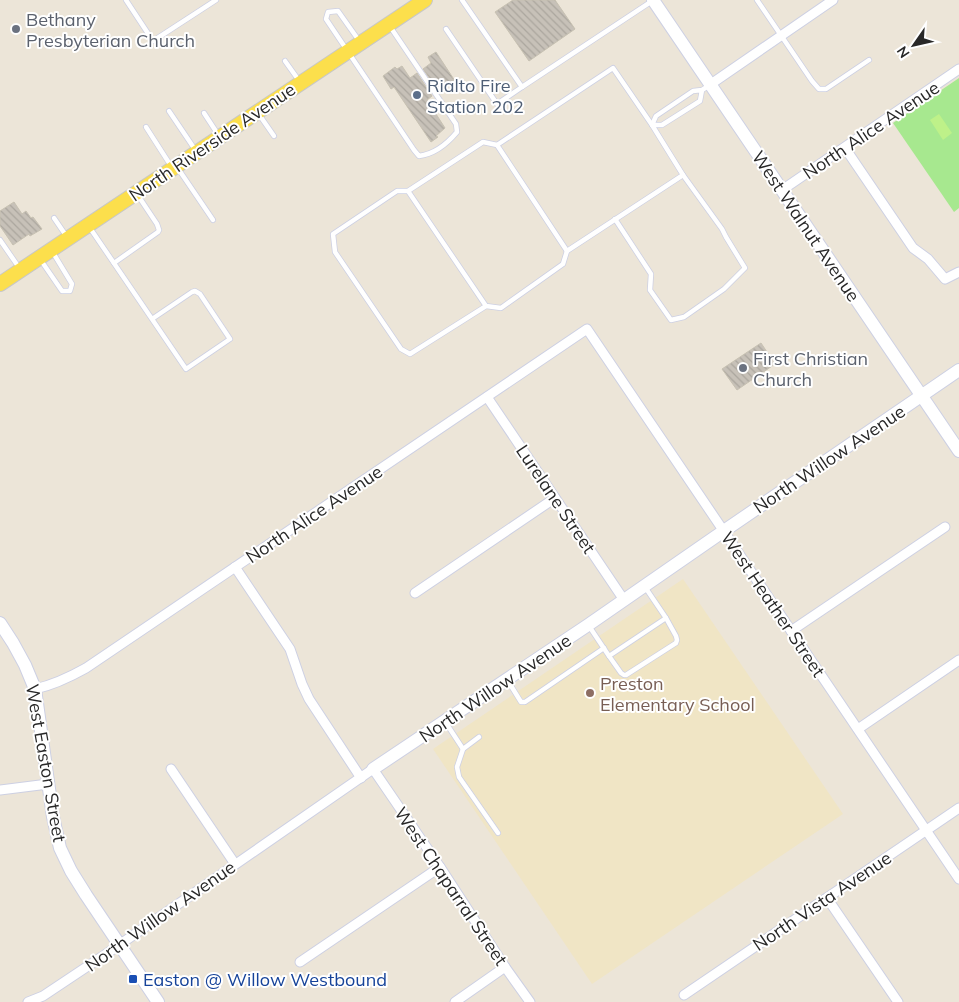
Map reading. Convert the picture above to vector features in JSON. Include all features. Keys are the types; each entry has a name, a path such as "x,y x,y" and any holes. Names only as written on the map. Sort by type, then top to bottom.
{"main road":[{"name":"North Riverside Avenue","path":"0,284 425,0"}],"street":[{"name":"West Walnut Avenue","path":"653,0 706,87 782,190 959,451"},
{"path":"706,87 833,0"},
{"name":"North Alice Avenue","path":"782,190 959,69"},
{"path":"845,148 913,248 928,259 945,279 959,272"},
{"name":"North Alice Avenue","path":"35,689 70,677 86,668 588,329"},
{"name":"West Heather Street","path":"588,329 959,879"},
{"name":"North Willow Avenue","path":"28,1002 43,996 120,945 235,864 588,625 959,370"},
{"name":"Lurelane Street","path":"487,397 624,600"},
{"path":"415,593 555,498"},
{"path":"791,631 945,527"},
{"path":"235,568 290,649 309,699 361,778"},
{"name":"West Easton Street","path":"0,623 14,643 35,689 53,817 60,848 86,895 158,1002"},
{"path":"858,729 959,660"},
{"path":"171,769 235,864"},
{"name":"West Chaparral Street","path":"374,769 504,967 530,1002"},
{"path":"0,790 48,784"},
{"name":"North Vista Avenue","path":"684,995 959,808"},
{"path":"300,962 440,867"},
{"path":"826,898 893,1000"},
{"path":"454,1002 504,967"}],"lane":[{"path":"126,0 153,41 216,0"},
{"path":"462,0 522,87"},
{"path":"446,29 496,104 653,0"},
{"path":"757,0 819,89 826,89 869,60"},
{"path":"361,43 338,11 328,12 326,19 414,150 419,156 429,155 439,149 457,132 456,124 389,24"},
{"path":"285,61 301,83"},
{"path":"497,145 613,68 722,229 745,268 724,289 684,317 671,320 650,290 651,274 615,219"},
{"path":"652,126 656,116 693,91 706,87"},
{"path":"652,126 662,125 700,101 706,87"},
{"path":"169,111 197,152"},
{"path":"258,112 274,136"},
{"path":"204,113 220,137"},
{"path":"146,127 213,220"},
{"path":"567,251 497,145 483,142 408,191 397,190 333,234 335,252 401,350 410,354 486,306 501,308 563,264 567,251 683,174"},
{"path":"408,191 486,306"},
{"path":"114,263 159,230 136,193"},
{"path":"54,218 68,238"},
{"path":"88,225 186,369 230,339 200,294 195,291 152,319"},
{"path":"0,240 20,270"},
{"path":"39,258 62,291 70,291 72,284 52,250"},
{"path":"588,625 624,675 676,643 676,636 666,618 644,586"},
{"path":"609,656 666,618"},
{"path":"507,680 522,702 527,701 604,648"},
{"path":"445,722 463,749"},
{"path":"479,737 463,749 457,767 459,777 498,833"}],"shaded area":[{"path":"683,579 843,814 592,984 433,749"}],"green space":[{"path":"959,78 959,208 954,212 893,123"},
{"path":"939,114 952,133 943,140 930,120"}],"building":[{"path":"513,0 555,0 575,29 529,61 495,12"},
{"path":"436,52 455,81 439,92 423,69 431,63 428,57"},
{"name":"Rialto Fire Station 202","path":"402,66 410,78 417,73 432,96 427,100 445,128 431,142 394,87 391,89 383,76 395,67 397,69"},
{"path":"14,202 22,214 26,211 42,229 30,236 29,234 13,245 0,226 0,211"},
{"path":"761,343 775,364 737,390 722,369"}],"place":[{"name":"Bethany Presbyterian Church","path":"16,29"},
{"name":"Rialto Fire Station 202","path":"417,95"},
{"name":"First Christian Church","path":"743,368"},
{"name":"Preston Elementary School","path":"590,693"},
{"name":"Easton @ Willow Westbound","path":"133,979"}]}
